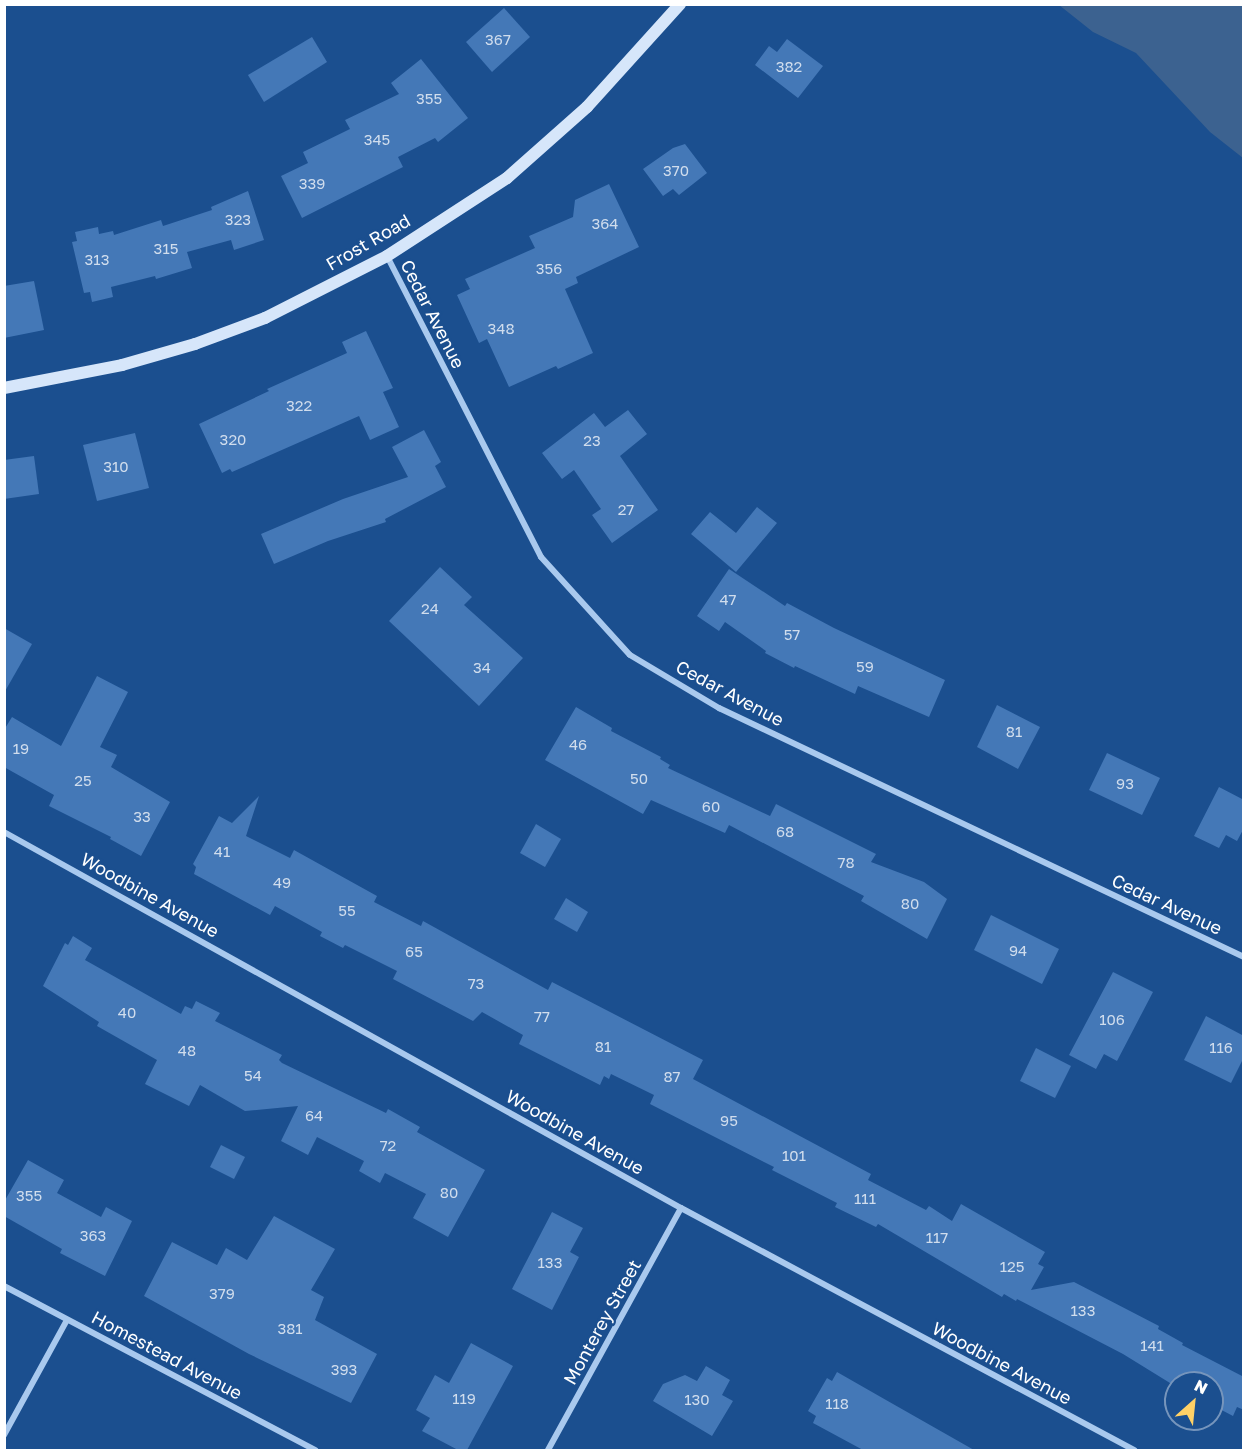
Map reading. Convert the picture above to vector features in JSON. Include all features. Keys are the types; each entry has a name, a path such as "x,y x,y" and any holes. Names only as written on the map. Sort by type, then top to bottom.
{"main road":[{"name":"Frost Road","path":"4,388 122,365 195,344 265,318 387,256 507,178 587,107 680,4"}],"street":[{"name":"Cedar Avenue","path":"387,256 541,556 630,654 719,708 1244,957"},
{"name":"Woodbine Avenue","path":"4,832 681,1208 1134,1450"},
{"name":"Monterey Street","path":"548,1450 681,1208"},
{"name":"Homestead Avenue","path":"4,1286 315,1450"},
{"path":"4,1435 67,1320"}],"water":[{"path":"1059,5 1243,5 1243,158 1210,132 1136,53 1093,32"}],"building":[{"path":"504,8 530,37 492,72 466,42"},
{"path":"312,37 327,62 264,102 248,75"},
{"path":"787,39 823,66 798,98 755,65 769,46 777,52"},
{"path":"421,59 468,118 438,142 435,138 398,157 403,167 302,218 281,176 308,163 303,152 350,129 345,120 399,94 391,83"},
{"path":"685,144 707,173 679,195 673,189 663,196 643,169 673,148"},
{"path":"609,184 639,247 576,277 578,283 565,289 593,353 558,369 556,366 509,387 487,339 479,343 457,295 470,289 465,279 535,248 529,236 573,217 575,200"},
{"path":"248,191 264,240 234,250 231,240 187,252 192,268 156,279 155,276 111,287 113,297 92,302 90,292 84,293 72,242 77,241 75,232 98,227 99,234 113,231 114,235 161,220 163,226 212,210 211,207"},
{"path":"34,281 44,330 4,338 4,286"},
{"path":"366,331 393,388 383,392 399,427 370,440 359,416 232,472 230,469 222,473 199,424 269,391 267,389 347,353 342,342"},
{"path":"628,410 647,434 620,456 658,510 612,543 592,515 601,509 574,470 562,479 542,453 594,413 605,427"},
{"path":"424,430 441,462 435,466 446,487 385,519 386,522 328,541 274,564 261,534 343,499 408,477 392,447"},
{"path":"135,433 149,488 97,501 83,445"},
{"path":"34,456 39,494 4,499 4,460"},
{"path":"757,507 777,523 736,572 691,534 710,512 736,533"},
{"path":"440,567 472,597 464,605 523,658 479,706 389,621"},
{"path":"729,569 785,606 787,603 834,628 945,680 929,717 858,686 855,694 795,666 794,668 765,653 766,651 725,622 719,631 697,616"},
{"path":"4,628 32,644 4,693"},
{"path":"97,676 128,692 100,747 117,755 111,767 170,802 141,856 110,839 111,837 49,806 54,795 4,767 4,730 12,717 61,746"},
{"path":"997,705 1040,727 1018,769 977,747"},
{"path":"576,707 612,728 611,731 661,757 660,759 670,765 668,768 770,816 776,804 876,854 871,862 924,882 947,899 927,939 861,901 864,896 729,825 725,833 651,800 643,814 545,760"},
{"path":"1107,753 1160,778 1142,815 1089,790"},
{"path":"1219,787 1244,800 1244,828 1237,841 1226,835 1219,848 1194,836"},
{"path":"259,796 246,836 290,858 294,850 377,896 374,902 421,926 423,921 548,990 552,982 703,1060 693,1079 871,1174 868,1180 926,1210 929,1206 952,1221 961,1204 1045,1252 1038,1264 1044,1267 1031,1290 1074,1282 1159,1326 1158,1329 1183,1343 1182,1345 1244,1377 1244,1410 1237,1407 1233,1416 1224,1411 1224,1371 1164,1371 1164,1379 1123,1354 1017,1299 1016,1301 1004,1294 1002,1297 878,1224 876,1227 835,1207 837,1203 772,1170 774,1167 650,1104 654,1095 611,1074 609,1079 604,1076 600,1085 519,1044 523,1035 482,1012 473,1021 393,979 397,971 345,945 343,948 320,936 322,932 275,906 270,915 194,874 196,867 193,864 219,816 232,823"},
{"path":"536,824 561,839 545,867 520,853"},
{"path":"566,898 588,912 577,932 554,919"},
{"path":"991,915 1059,949 1042,984 974,950"},
{"path":"73,936 92,948 85,960 181,1014 185,1006 192,1009 196,1001 220,1013 215,1021 282,1055 279,1060 282,1063 386,1113 388,1109 420,1127 417,1132 485,1170 448,1237 413,1218 426,1194 385,1173 380,1183 359,1171 364,1161 317,1137 308,1155 281,1141 298,1106 245,1111 200,1085 189,1106 145,1084 157,1060 97,1026 99,1022 43,986 65,943 68,945"},
{"path":"1113,972 1153,992 1117,1061 1104,1054 1096,1069 1069,1055"},
{"path":"1206,1016 1244,1036 1244,1057 1231,1083 1184,1060"},
{"path":"1036,1048 1071,1066 1055,1098 1020,1081"},
{"path":"221,1145 245,1157 234,1179 210,1167"},
{"path":"28,1160 64,1180 57,1193 101,1217 106,1207 132,1221 105,1276 60,1253 62,1249 4,1216 4,1202"},
{"path":"552,1212 583,1228 570,1252 579,1257 552,1310 512,1289"},
{"path":"274,1216 335,1249 311,1290 324,1297 315,1320 377,1354 351,1403 249,1354 144,1296 172,1242 217,1265 226,1248 247,1260"},
{"path":"471,1343 513,1366 467,1450 458,1450 422,1431 430,1418 416,1410 435,1375 449,1383"},
{"path":"706,1366 730,1380 722,1395 733,1401 712,1436 653,1401 663,1384 685,1375 697,1381"},
{"path":"837,1372 974,1450 863,1450 813,1423 816,1416 808,1411 827,1378 832,1381"}]}
